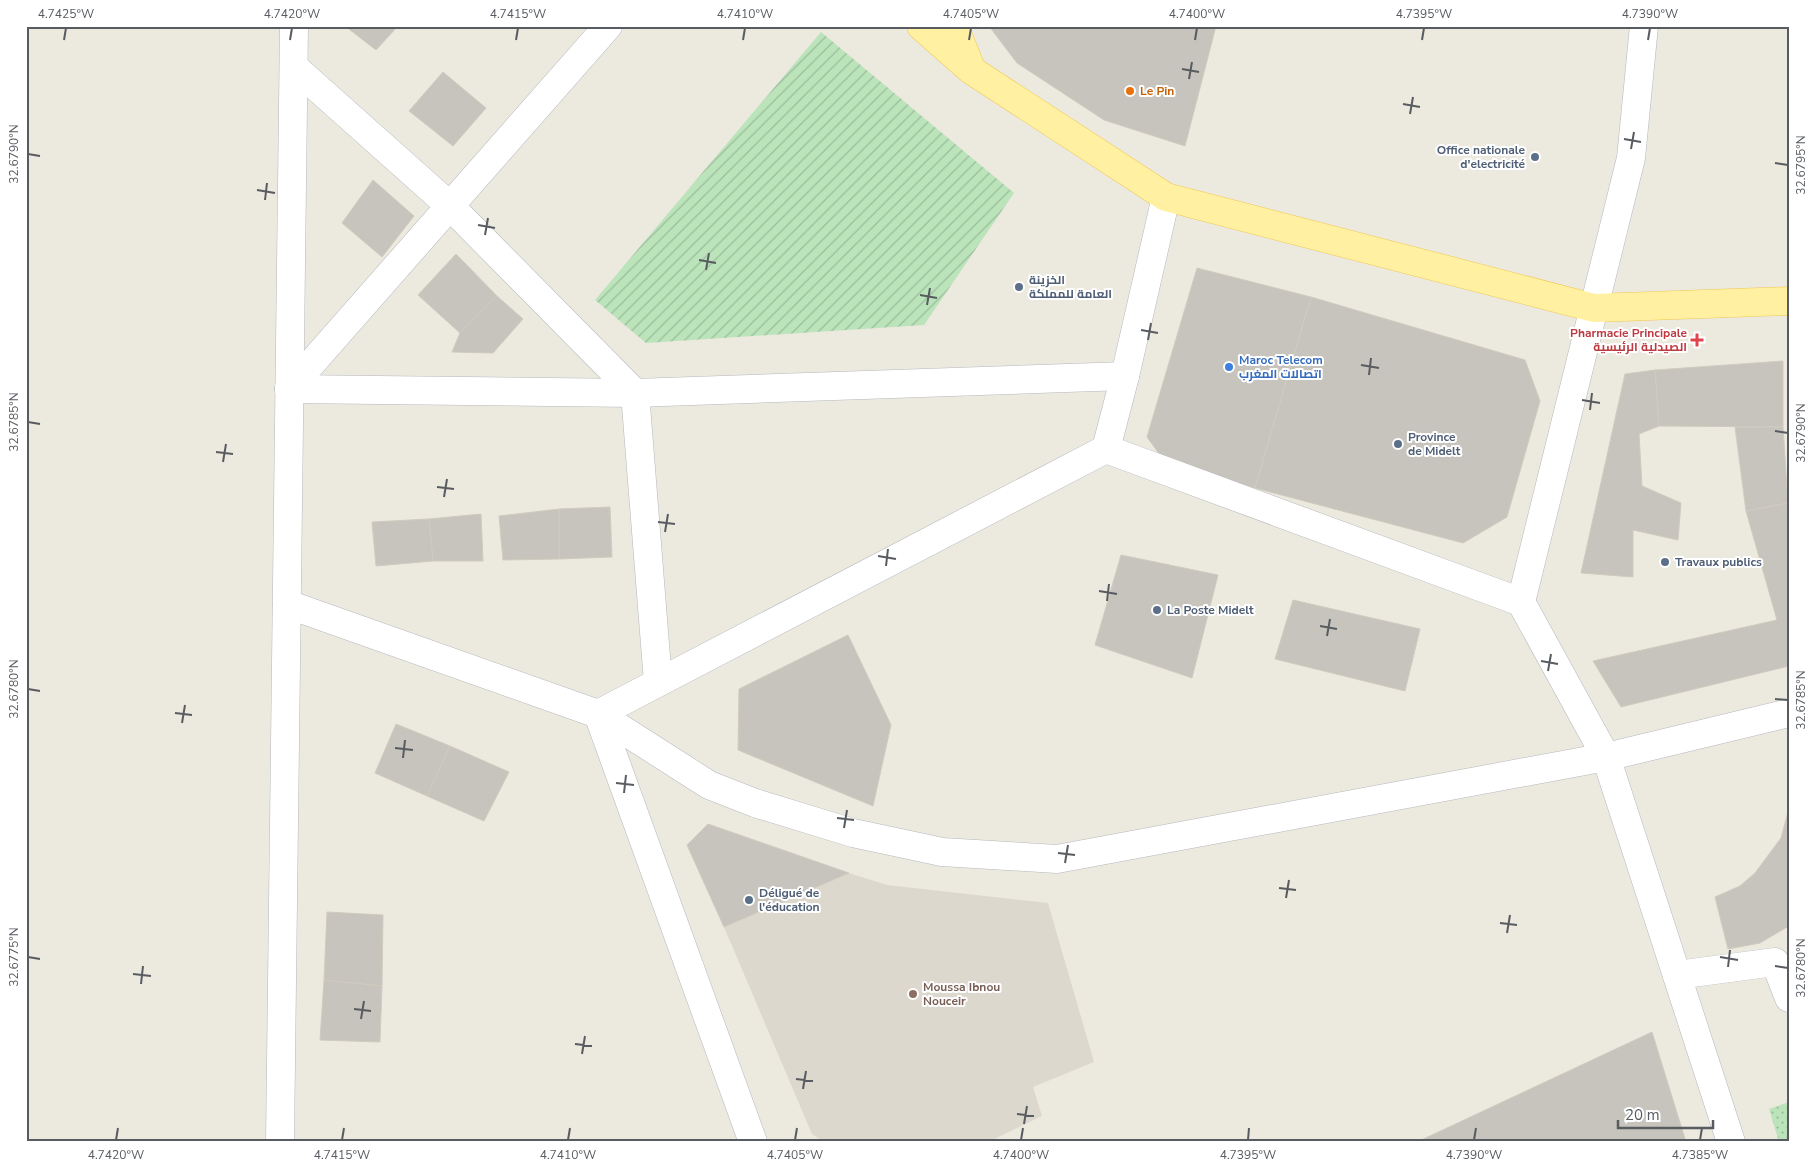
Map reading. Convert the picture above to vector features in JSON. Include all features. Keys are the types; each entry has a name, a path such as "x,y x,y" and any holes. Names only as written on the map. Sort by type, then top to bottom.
{"main road":[{"path":"921,26 971,70 1166,197 1594,308 1789,301"},
{"path":"954,26 971,70"}],"street":[{"path":"280,1142 294,26"},
{"path":"1521,602 1631,158 1644,26"},
{"path":"290,389 603,28"},
{"path":"294,67 450,206 635,393 658,682"},
{"path":"1106,449 1125,376 1166,197"},
{"path":"290,389 635,393 1125,376"},
{"path":"598,714 1106,449 1521,602 1606,757 1731,1142"},
{"path":"287,604 598,714 709,785 755,803 854,833 942,852 1057,859 1606,757 1789,714"},
{"path":"598,714 753,1142"},
{"path":"1677,975 1775,962 1789,998"}],"shaded area":[{"name":"Moussa Ibnou Nouceir","path":"849,873 887,885 1048,903 1094,1062 1033,1087 1042,1116 988,1142 824,1142 812,1134 724,927"}],"green space":[{"path":"821,32 1014,193 924,325 646,343 595,300"},
{"path":"1789,1102 1789,1142 1779,1142 1769,1109"}],"building":[{"path":"345,26 398,26 376,50"},
{"name":"Le Pin","path":"989,26 1216,26 1185,146 1104,120 1017,63"},
{"path":"443,72 486,108 453,146 409,111"},
{"path":"373,180 414,216 382,257 342,223"},
{"path":"456,254 497,296 460,333 418,295"},
{"name":"Maroc Telecom اتصالات المغرب","path":"1197,268 1311,297 1255,488 1165,462 1147,437"},
{"path":"497,296 523,319 493,353 452,352 460,333"},
{"name":"Province de Midelt","path":"1311,297 1525,360 1540,401 1507,517 1463,543 1255,488"},
{"path":"1783,361 1783,427 1659,426 1655,370"},
{"path":"1655,370 1659,426 1639,434 1642,486 1681,503 1678,540 1633,530 1633,577 1581,573 1625,374"},
{"path":"1735,427 1783,427 1788,503 1746,511"},
{"name":"Travaux publics","path":"1788,503 1789,666 1621,707 1593,661 1777,620 1746,511"},
{"path":"610,507 612,557 559,559 559,509"},
{"path":"559,509 559,559 503,560 499,516"},
{"path":"481,514 483,561 433,561 429,519"},
{"path":"429,519 433,561 376,566 372,522"},
{"name":"La Poste Midelt","path":"1121,555 1218,575 1192,678 1095,645"},
{"path":"1293,600 1420,629 1405,691 1275,659"},
{"path":"848,635 891,725 873,806 738,750 739,689"},
{"path":"396,724 450,746 427,796 375,773"},
{"path":"450,746 509,772 484,821 427,796"},
{"path":"1789,808 1789,926 1760,943 1728,949 1715,897 1740,886 1755,873 1781,838"},
{"name":"Déligué de l'éducation","path":"708,824 849,873 724,927 687,845"},
{"path":"327,912 383,915 382,986 324,980"},
{"path":"324,980 382,986 380,1042 320,1040"},
{"path":"1652,1032 1686,1142 1417,1142"}],"place":[{"name":"Le Pin","path":"1130,91"},
{"name":"Office nationale d'electricité","path":"1535,157"},
{"name":"الخزينة العامة للمملكة","path":"1019,287"},
{"name":"Pharmacie Principale الصيدلية الرئيسية","path":"1697,340"},
{"name":"Maroc Telecom اتصالات المغرب","path":"1229,367"},
{"name":"Province de Midelt","path":"1398,444"},
{"name":"Travaux publics","path":"1665,562"},
{"name":"La Poste Midelt","path":"1157,610"},
{"name":"Déligué de l'éducation","path":"749,900"},
{"name":"Moussa Ibnou Nouceir","path":"913,994"}]}
